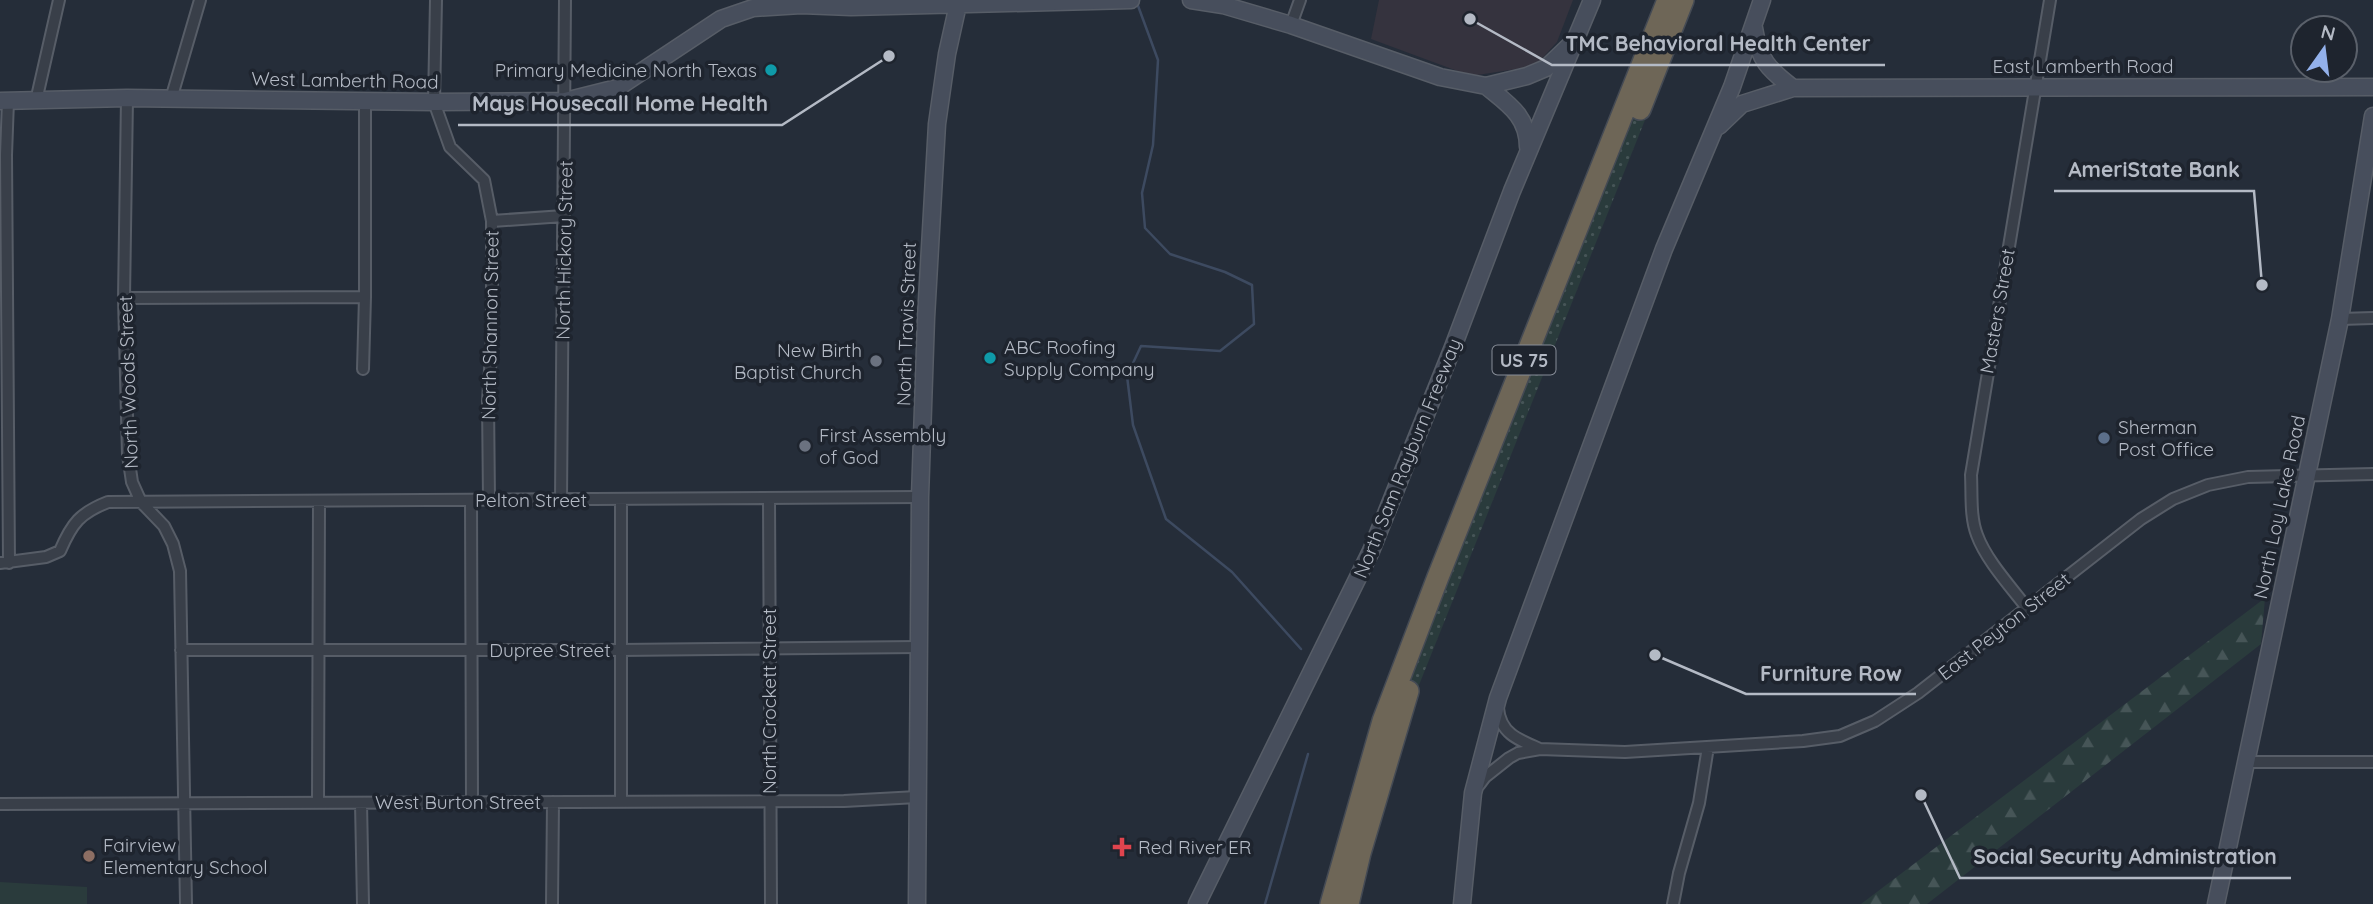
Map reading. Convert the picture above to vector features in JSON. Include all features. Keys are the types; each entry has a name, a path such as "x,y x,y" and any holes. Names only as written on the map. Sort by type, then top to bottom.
{"highway":[{"name":"US 75","path":"1331,904 1383,721 1668,0"},
{"name":"US 75","path":"1348,904 1403,708 1438,603 1683,0"}],"main road":[{"path":"959,2 1131,0"},
{"path":"1191,0 1223,5 1290,25 1440,77 1486,86 1527,76 1546,68 1578,37"},
{"name":"North Sam Rayburn Freeway","path":"1197,904 1371,551 1528,151 1592,0"},
{"path":"1462,904 1473,793 1498,698 1664,248 1713,133 1762,0"},
{"name":"West Lamberth Road","path":"4,101 127,98 365,102 565,101 617,88 721,19 752,8 959,2"},
{"name":"North Travis Street","path":"917,904 920,497 926,318 934,158 947,54 959,2"},
{"path":"1753,24 1757,48 1765,64 1793,88"},
{"path":"1486,86 1518,115 1528,131 1528,151"},
{"name":"East Lamberth Road","path":"1713,133 1742,104 1793,88 2373,87"},
{"name":"North Loy Lake Road","path":"2216,904 2366,202 2373,116"}],"street":[{"path":"36,101 59,0"},
{"path":"171,99 200,0"},
{"name":"North Shannon Street","path":"436,0 434,102 450,147 484,180 492,221 489,500"},
{"name":"North Hickory Street","path":"561,500 565,0"},
{"path":"1290,25 1300,0"},
{"name":"Masters Street","path":"2027,608 1997,570 1977,536 1972,512 1971,475 2050,0"},
{"name":"North Woods Street","path":"127,98 124,298 128,455 132,482 141,502 164,526 178,558 186,904"},
{"path":"4,101 5,563"},
{"path":"363,369 365,102"},
{"path":"492,221 564,216"},
{"path":"124,298 365,296"},
{"path":"2340,318 2373,318"},
{"name":"East Peyton Street","path":"1473,793 1499,765 1518,753 1540,749 1625,752 1803,741 1840,736 1875,721 1918,693 2141,519 2173,499 2208,485 2248,477 2373,474"},
{"name":"Pelton Street","path":"5,563 46,557 60,551 71,526 94,508 108,502 920,497"},
{"path":"621,499 621,802"},
{"name":"North Crockett Street","path":"769,499 771,904"},
{"path":"471,500 472,802"},
{"path":"317,803 318,501"},
{"name":"Dupree Street","path":"181,650 919,647"},
{"name":"East Peyton Street","path":"1498,698 1499,718 1506,730 1516,739 1540,749"},
{"path":"1673,904 1699,803 1708,747"},
{"path":"2246,762 2373,762"},
{"name":"West Burton Street","path":"0,804 844,801 917,797"},
{"path":"552,904 553,802"},
{"path":"360,803 363,904"}],"shaded area":[{"path":"1379,0 1573,0 1557,42 1535,66 1471,76 1371,39"}],"green space":[{"path":"1660,0 1693,0 1409,710 1335,859"},
{"path":"2265,598 2261,644 1927,904 1861,904"},
{"path":"0,882 87,887 87,904 0,904"}],"waterway":[{"path":"1137,3 1158,60 1153,145 1142,193 1145,228 1170,254 1225,272 1252,285 1254,324 1220,351 1141,346 1127,376 1133,425 1166,519 1232,572 1301,649"},
{"path":"1265,904 1308,754"}],"place":[{"name":"TMC Behavioral Health Center","path":"1470,19"},
{"name":"Mays Housecall Home Health","path":"889,56"},
{"name":"Primary Medicine North Texas","path":"771,70"},
{"name":"AmeriState Bank","path":"2262,285"},
{"name":"ABC Roofing Supply Company","path":"990,358"},
{"name":"New Birth Baptist Church","path":"876,361"},
{"name":"Sherman Post Office","path":"2104,438"},
{"name":"First Assembly of God","path":"805,446"},
{"name":"Furniture Row","path":"1655,655"},
{"name":"Social Security Administration","path":"1921,795"},
{"name":"Red River ER","path":"1122,847"},
{"name":"Fairview Elementary School","path":"89,856"}]}
